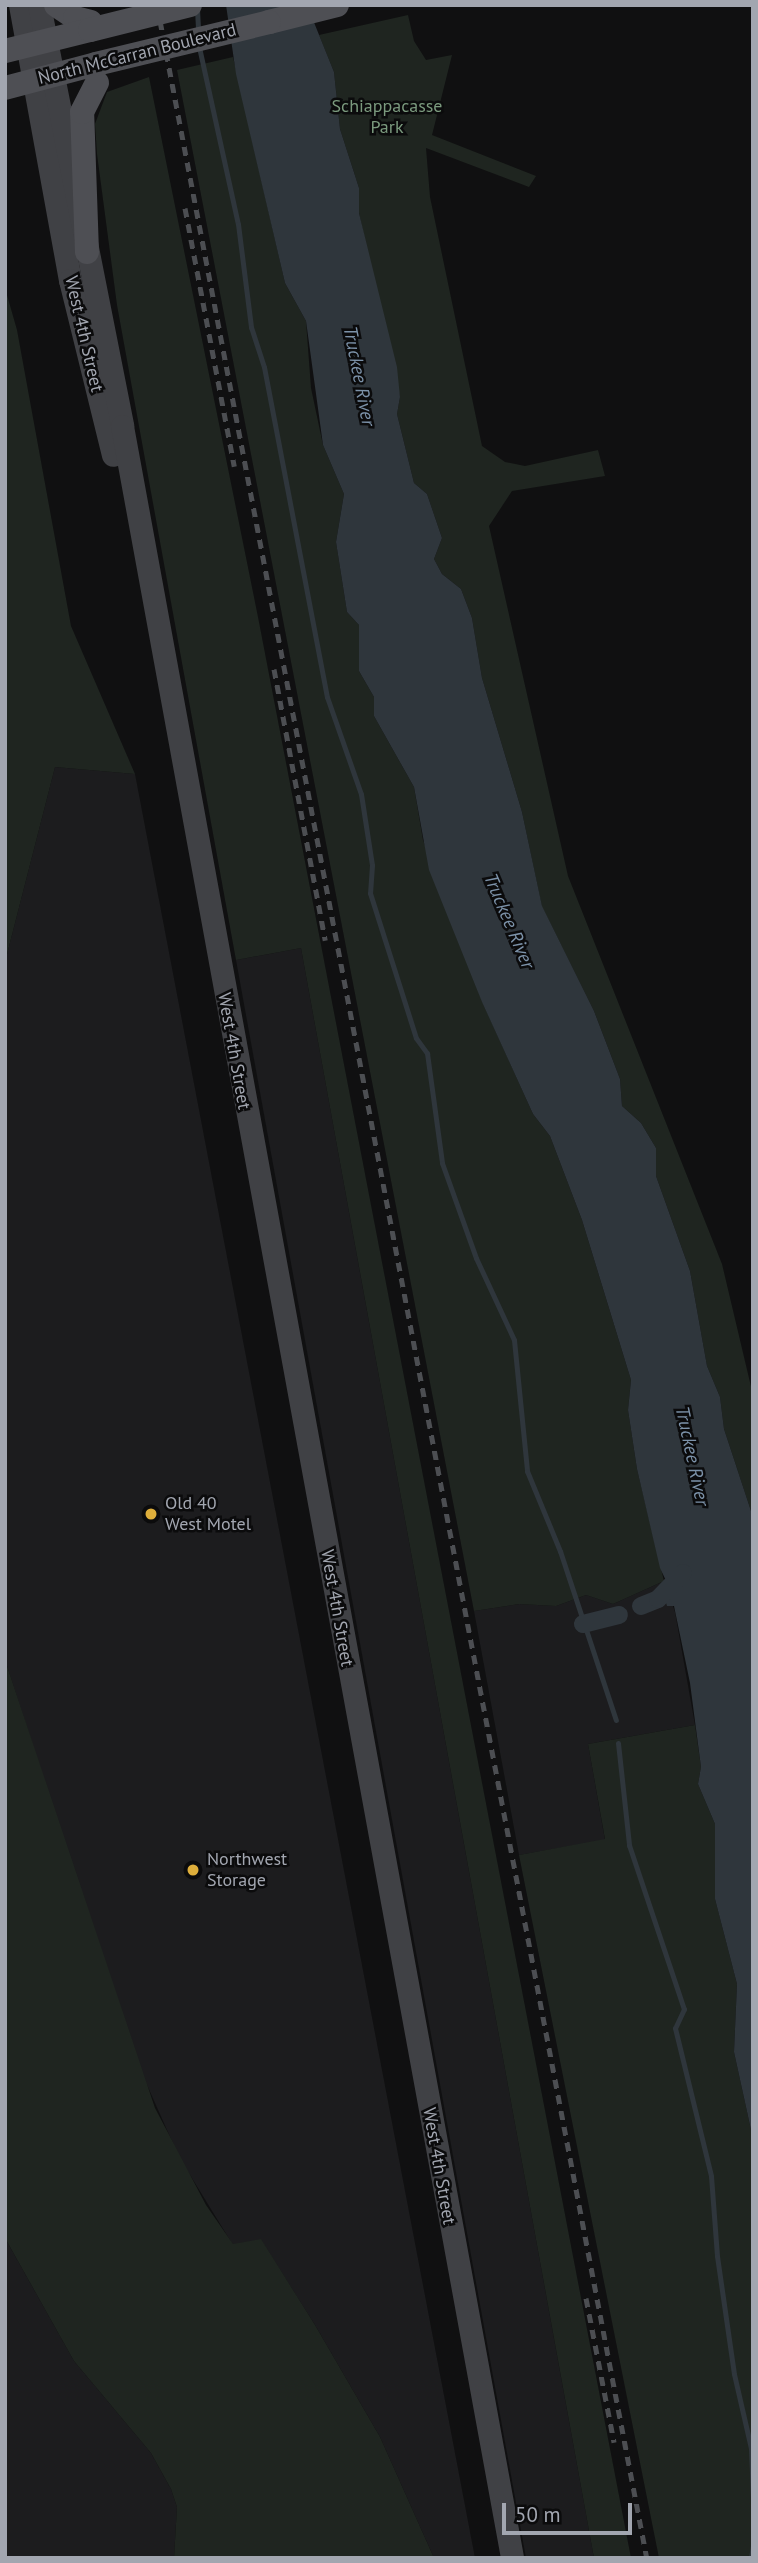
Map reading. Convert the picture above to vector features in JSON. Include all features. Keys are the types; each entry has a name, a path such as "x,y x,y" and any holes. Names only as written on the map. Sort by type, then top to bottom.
{"main road":[{"name":"West 4th Street","path":"20,5 26,46 42,77 87,252 512,2558"},
{"name":"West 4th Street","path":"26,46 39,5"},
{"path":"56,5 90,26"},
{"name":"North McCarran Boulevard","path":"26,46 90,26 163,13 190,5"},
{"name":"North McCarran Boulevard","path":"5,88 42,77 97,73 183,42 337,5"},
{"path":"87,252 82,112 97,73"},
{"name":"West 4th Street","path":"42,77 71,280 163,659"}],"shaded area":[{"path":"55,767 135,774 475,2558 434,2558 380,2437 315,2325 261,2240 233,2245 179,2157 135,2058 5,1660 5,962"},
{"path":"301,948 594,2558 526,2558 236,960"},
{"path":"664,1581 675,1612 695,1725 588,1744 605,1840 519,1855 474,1611 519,1604 556,1606 586,1595 613,1604"},
{"path":"5,2238 74,2361 151,2453 171,2489 177,2507 174,2558 5,2558"}],"green space":[{"name":"Schiappacasse Park","path":"408,15 414,41 426,60 452,55 432,135 536,176 529,187 426,148 430,197 482,446 505,462 525,466 598,450 605,476 512,491 489,526 568,876 722,1264 753,1395 753,1544 751,1511 724,1429 720,1397 707,1366 690,1271 656,1176 656,1148 641,1123 622,1106 620,1079 594,1011 542,907 522,812 482,678 472,618 461,589 442,574 434,559 442,538 427,494 414,483 397,414 400,397 359,213 359,188 340,129 334,72 319,35"},
{"path":"233,57 285,283 306,321 311,388 323,445 344,494 336,542 347,612 359,625 359,671 374,697 374,716 414,787 423,840 482,1001 533,1114 550,1136 582,1220 631,1380 628,1410 637,1469 664,1581 613,1604 586,1595 556,1606 519,1604 474,1611 177,70"},
{"path":"149,77 258,617 631,2558 594,2558 301,948 236,960 117,305 97,154 95,124 107,92"},
{"path":"5,288 17,330 71,626 135,774 55,767 5,962"},
{"path":"5,1660 155,2108 206,2205 233,2244 261,2239 315,2325 380,2437 434,2558 174,2558 177,2507 171,2489 151,2453 74,2361 5,2238"},
{"path":"695,1725 701,1767 698,1784 715,1824 715,1899 737,1984 734,2052 753,2139 753,2558 659,2558 519,1855 605,1839 588,1744"}],"water":[{"name":"Truckee River","path":"226,5 307,5 334,72 340,129 359,188 359,213 397,367 400,397 397,414 414,483 427,494 442,538 434,559 442,574 461,589 472,618 482,678 522,812 542,906 594,1011 620,1079 622,1106 641,1123 656,1148 656,1176 690,1271 707,1366 720,1397 724,1429 751,1511 753,2139 734,2052 737,1984 715,1899 715,1824 698,1784 701,1767 690,1683 674,1606 667,1606 664,1596 669,1587 660,1568 637,1469 628,1410 631,1380 582,1220 550,1136 533,1114 482,1002 429,870 414,787 374,716 374,697 359,671 359,625 347,612 336,542 344,494 323,445 306,321 285,283 236,74"}],"waterway":[{"path":"197,9 198,31"},
{"path":"199,47 238,224 251,327 264,367 327,697 361,794 372,865 370,893 416,1038 427,1053 442,1163 476,1258 514,1340 527,1471 560,1551 616,1720"},
{"path":"641,1606 658,1599 683,1573"},
{"path":"583,1624 619,1615"},
{"path":"618,1743 629,1845 684,2009 675,2028 711,2176 717,2256 734,2374 751,2448 753,2497"},
{"path":"751,2558 753,2545"}],"railway":[{"path":"157,5 647,2558"},
{"path":"185,208 234,466"},
{"path":"274,669 325,940"},
{"path":"586,2298 614,2442"}],"place":[{"name":"Old 40 West Motel","path":"151,1514"},
{"name":"Northwest Storage","path":"193,1870"}]}
